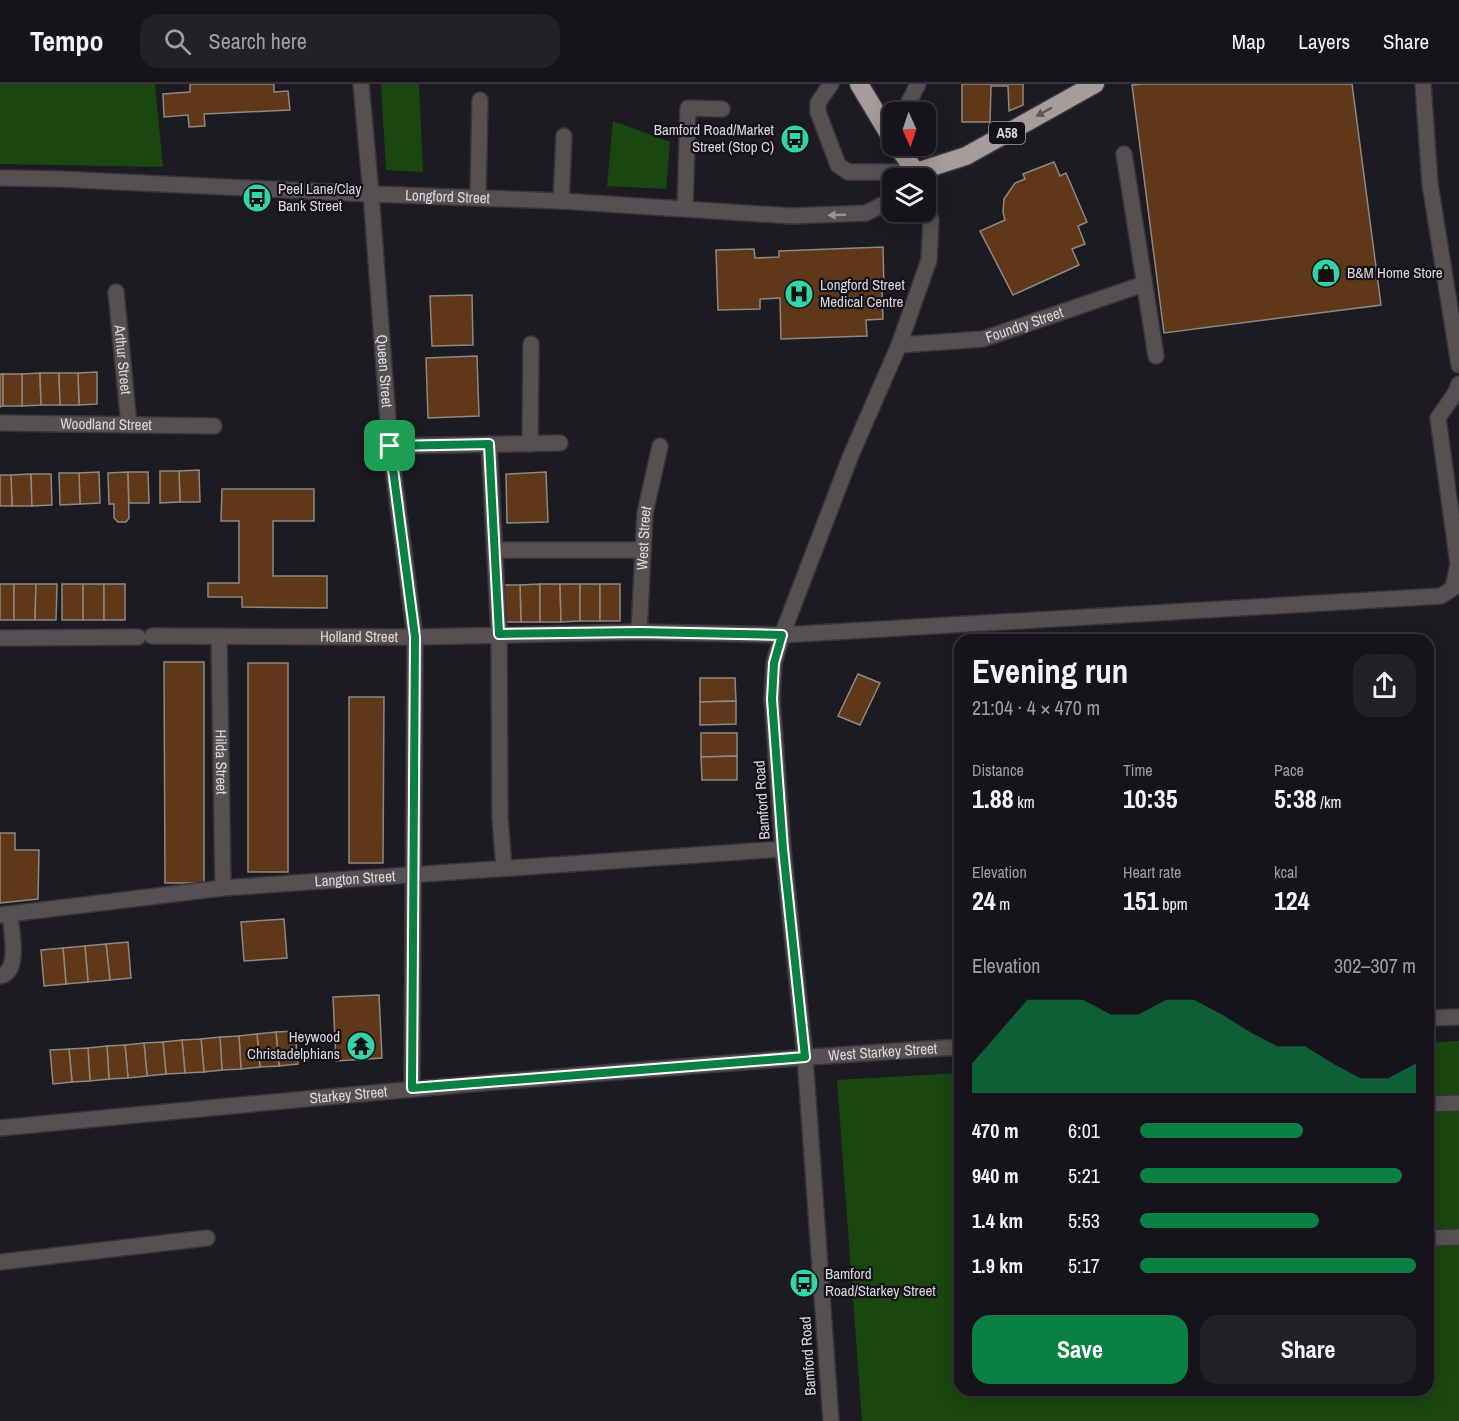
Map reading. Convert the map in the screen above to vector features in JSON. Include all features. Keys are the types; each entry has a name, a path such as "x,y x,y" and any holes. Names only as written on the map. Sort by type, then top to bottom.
{"highway":[{"path":"859,84 882,118"},
{"name":"A58","path":"935,168 966,156 1086,86"}],"street":[{"name":"Queen Street","path":"361,84 390,446 415,637 412,1088"},
{"path":"831,84 818,103 818,112 838,165 848,172 882,174"},
{"path":"909,102 918,84"},
{"path":"1423,84 1431,184 1459,365"},
{"path":"478,197 480,100"},
{"path":"685,209 688,108 722,109"},
{"path":"561,201 564,136"},
{"path":"1124,154 1156,356"},
{"name":"Longford Street","path":"0,178 478,197 792,216 843,216 866,213 882,205"},
{"name":"Bamford Road","path":"831,1421 805,1057 783,849 772,699 774,663 782,635 852,455 898,345 929,260 931,222"},
{"name":"Foundry Street","path":"898,345 983,339 1144,284"},
{"name":"Arthur Street","path":"116,292 129,425"},
{"path":"530,444 531,344"},
{"path":"1456,590 1458,564 1438,418 1459,384"},
{"name":"Woodland Street","path":"0,423 214,426"},
{"path":"390,446 560,443"},
{"path":"489,444 499,634 500,818 504,868"},
{"name":"West Street","path":"639,632 645,513 660,446"},
{"path":"495,550 643,550"},
{"name":"Holland Street","path":"0,638 415,637 639,632 782,635 1441,596 1456,590"},
{"name":"Hilda Street","path":"219,636 223,888"},
{"name":"Langton Street","path":"5,915 223,888 783,849"},
{"path":"0,975 4,975 11,969 13,962 5,915"},
{"path":"1434,1018 1459,1017"},
{"name":"West Starkey Street","path":"805,1057 954,1047"},
{"name":"Starkey Street","path":"0,1128 412,1088 805,1057"},
{"path":"1434,1104 1459,1103"},
{"path":"1434,1238 1459,1237"},
{"path":"0,1262 207,1238"}],"green space":[{"path":"0,84 155,84 163,167 0,164"},
{"path":"381,84 419,84 423,172 386,170"},
{"path":"613,121 670,142 666,189 607,186"},
{"path":"1459,1041 1459,1421 862,1421 837,1080 954,1073 954,1396 1434,1396 1434,1043"}],"building":[{"path":"190,84 274,84 274,92 288,91 290,110 204,114 205,126 189,127 188,115 164,117 163,94 190,92"},
{"path":"962,84 1023,84 1023,105 1009,111 1008,86 991,86 990,122 962,122"},
{"path":"1352,84 1381,305 1164,333 1132,85"},
{"path":"1054,162 1060,176 1066,173 1087,222 1078,226 1085,244 1072,249 1079,265 1013,295 980,231 1005,220 1004,199 1015,183 1025,179 1023,174"},
{"name":"Longford Street Medical Centre","path":"883,247 883,319 866,320 867,336 781,339 780,298 760,299 760,309 718,310 716,250 754,249 755,258 779,257 779,251"},
{"path":"472,295 473,345 432,346 430,296"},
{"path":"477,356 479,416 428,418 426,358"},
{"path":"97,372 97,404 79,405 78,373"},
{"path":"40,373 41,405 22,406 22,374"},
{"path":"40,373 59,373 60,405 41,405"},
{"path":"59,373 78,373 79,405 60,405"},
{"path":"0,374 3,374 3,406 0,407"},
{"path":"3,374 22,374 22,406 3,406"},
{"path":"199,470 200,502 180,502 179,471"},
{"path":"160,471 179,471 180,502 160,503"},
{"path":"99,472 100,503 80,504 79,473"},
{"path":"128,472 129,518 126,522 118,522 114,518 114,504 109,504 108,473"},
{"path":"128,472 148,472 149,503 129,503"},
{"path":"546,472 548,522 507,523 506,474"},
{"path":"59,473 79,473 80,504 60,505"},
{"path":"31,474 32,506 12,506 11,475"},
{"path":"31,474 51,474 52,505 32,506"},
{"path":"0,475 11,475 12,506 0,506"},
{"path":"222,489 314,489 314,521 273,521 273,576 327,576 327,608 242,607 242,597 208,597 208,583 239,583 239,521 221,521"},
{"path":"0,584 14,584 14,620 0,620"},
{"path":"14,584 36,584 35,620 14,620"},
{"path":"36,584 57,584 56,620 35,620"},
{"path":"62,584 83,584 83,620 62,620"},
{"path":"83,584 104,584 104,620 83,620"},
{"path":"104,584 125,584 125,620 104,620"},
{"path":"540,584 540,622 521,622 520,585"},
{"path":"540,584 560,584 561,622 540,622"},
{"path":"560,584 580,584 580,621 561,622"},
{"path":"580,584 600,584 600,621 580,621"},
{"path":"600,584 620,584 620,621 600,621"},
{"path":"500,585 520,585 521,622 501,622"},
{"path":"164,662 204,662 204,883 165,883"},
{"path":"248,663 288,663 288,872 248,872"},
{"path":"858,674 880,683 860,725 838,716"},
{"path":"700,678 735,678 736,701 700,702"},
{"path":"349,697 384,697 383,863 349,863"},
{"path":"736,701 736,724 700,725 700,702"},
{"path":"701,733 737,733 737,756 701,757"},
{"path":"737,756 737,780 702,780 701,757"},
{"path":"0,833 15,833 15,850 39,850 38,899 0,903"},
{"path":"284,919 287,958 244,961 241,922"},
{"path":"128,942 131,978 110,980 106,944"},
{"path":"106,944 110,980 88,982 85,946"},
{"path":"85,946 88,982 66,984 63,948"},
{"path":"63,948 66,984 44,986 41,950"},
{"path":"379,995 382,1058 336,1061 333,997"},
{"path":"295,1031 298,1064 279,1066 276,1032"},
{"path":"276,1032 279,1066 260,1067 257,1034"},
{"path":"257,1034 260,1067 241,1069 239,1036"},
{"path":"239,1036 241,1069 222,1070 220,1037"},
{"path":"220,1037 222,1070 204,1072 201,1039"},
{"path":"201,1039 204,1072 185,1073 182,1040"},
{"path":"182,1040 185,1073 166,1074 163,1042"},
{"path":"163,1042 166,1074 147,1076 144,1043"},
{"path":"144,1043 147,1076 128,1078 125,1045"},
{"path":"125,1045 128,1078 109,1079 107,1046"},
{"path":"107,1046 109,1079 90,1081 88,1048"},
{"path":"88,1048 90,1081 72,1082 69,1049"},
{"path":"69,1049 72,1082 53,1084 50,1050"}],"place":[{"name":"Bamford Road/Market Street (Stop C)","path":"795,139"},
{"name":"Peel Lane/Clay Bank Street","path":"257,198"},
{"name":"B&M Home Store","path":"1326,273"},
{"name":"Longford Street Medical Centre","path":"799,294"},
{"name":"Heywood Christadelphians","path":"361,1046"},
{"name":"Bamford Road/Starkey Street","path":"804,1283"}],"route":[{"path":"489,444 499,634 639,632 782,635 774,663 772,699 783,849 805,1057 412,1088 415,637 390,446 489,444"}]}
